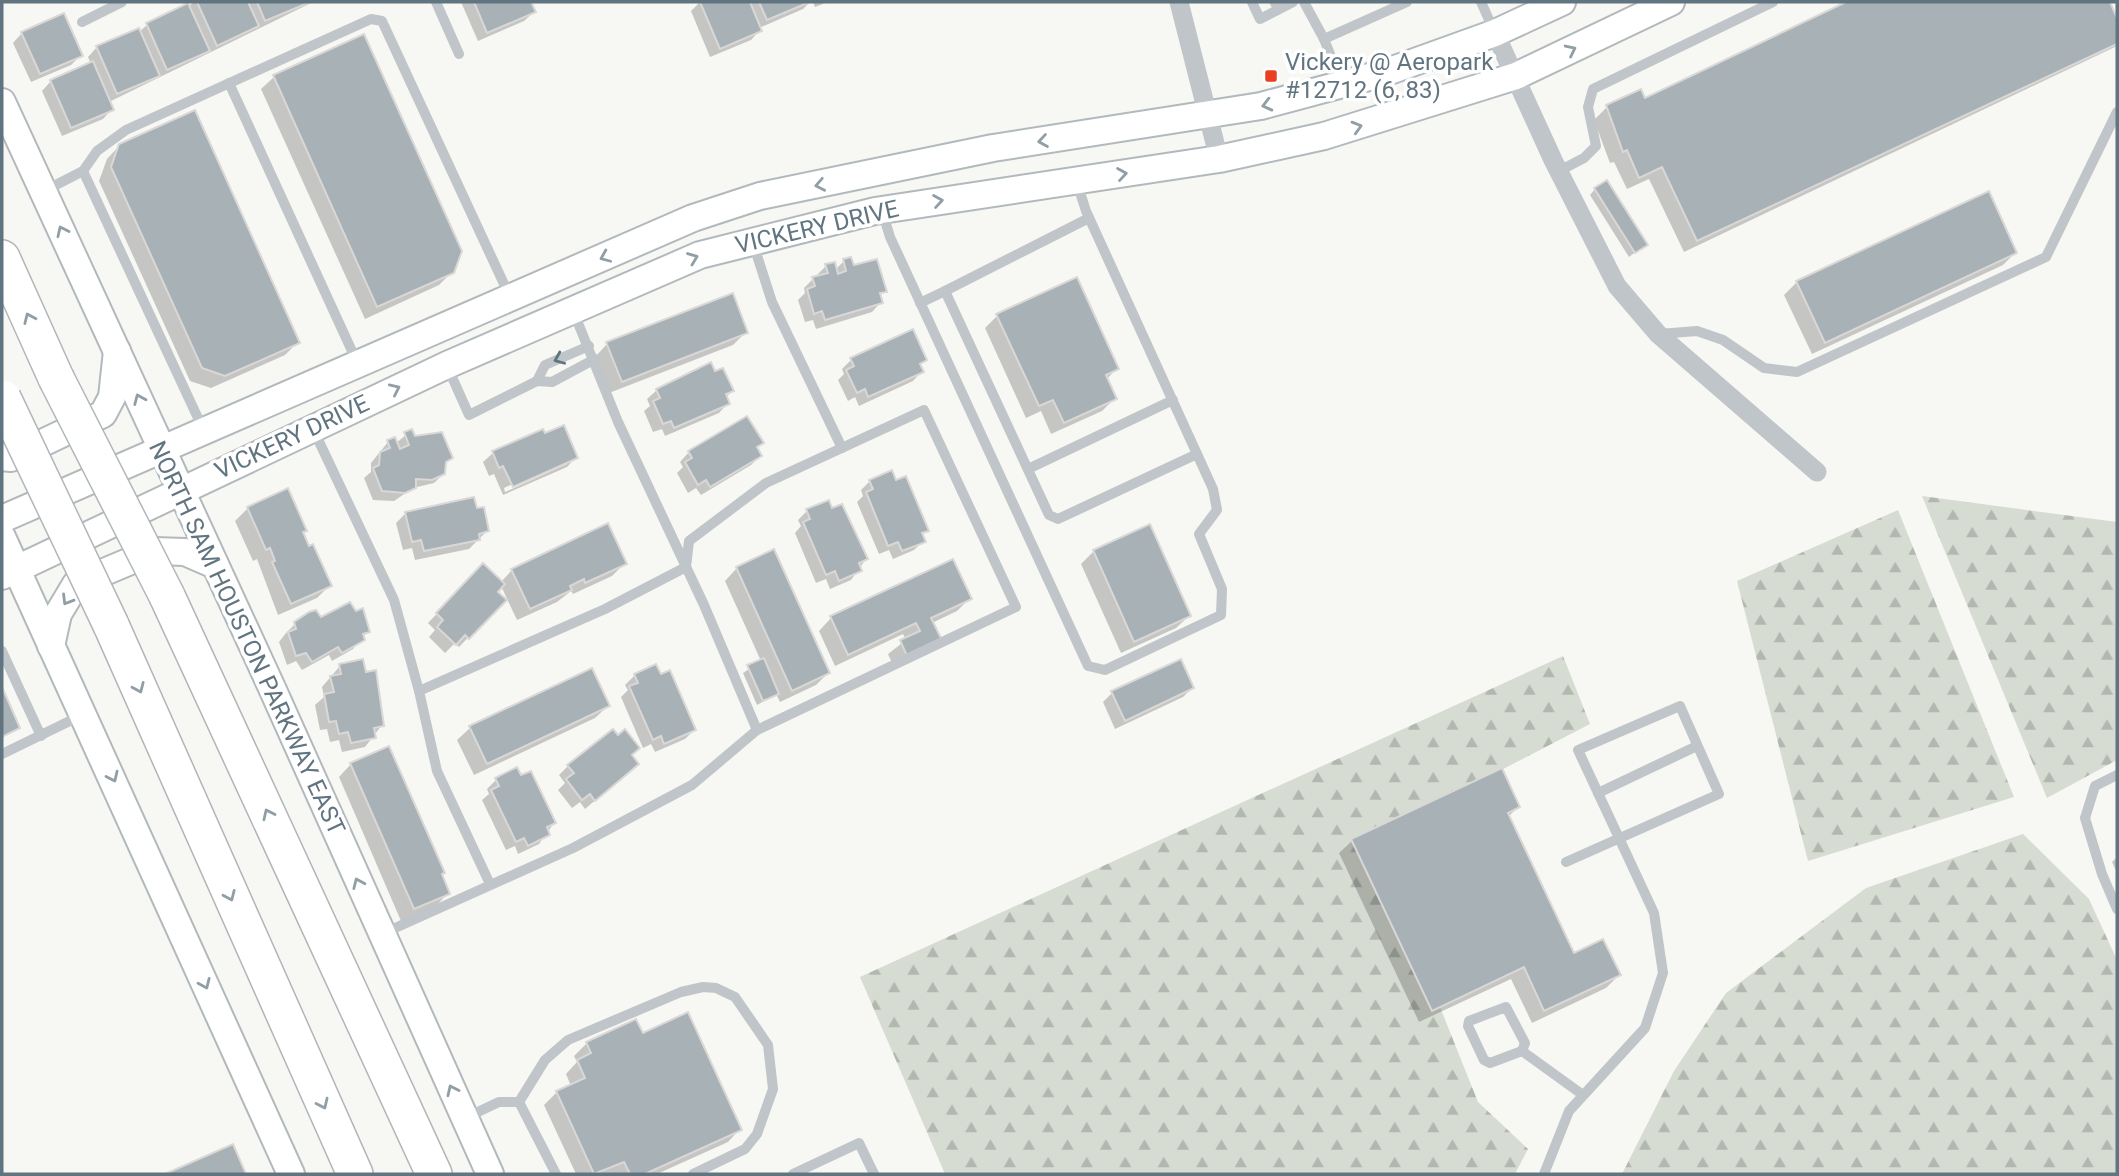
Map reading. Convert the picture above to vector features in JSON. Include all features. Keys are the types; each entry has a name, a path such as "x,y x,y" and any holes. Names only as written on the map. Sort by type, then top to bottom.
{"highway":[{"path":"2,258 56,378 167,596 434,1174"},
{"path":"2,396 111,625 355,1174"},
{"path":"348,986 442,1174"}],"main road":[{"name":"VICKERY DRIVE","path":"2,519 693,218 760,196 869,176 993,148 1261,106 1384,73 1495,33 1563,2"},
{"name":"VICKERY DRIVE","path":"10,572 180,489 447,365 700,255 878,211 1219,159 1324,136 1516,76 1671,2"},
{"name":"NORTH SAM HOUSTON PARKWAY EAST","path":"2,102 117,349 160,450 215,565 490,1174"},
{"path":"869,176 878,211"},
{"path":"433,329 447,365"},
{"path":"2,457 11,458 103,414 112,397 117,349"},
{"path":"2,537 10,572 51,646 84,715 291,1174"},
{"path":"51,646 58,614 76,584 154,551 185,552 215,565"}],"street":[{"path":"1179,2 1219,159"},
{"path":"1495,33 1559,171 1617,286 1658,334 1817,472"}],"lane":[{"path":"82,22 122,2"},
{"path":"436,2 459,54"},
{"path":"1252,2 1260,19 1293,2"},
{"path":"1304,2 1324,39 1342,84"},
{"path":"1324,39 1407,2"},
{"path":"1480,2 1495,33"},
{"path":"1559,171 1584,158 1596,146 1588,107 1593,89 1773,2"},
{"path":"43,191 83,171 97,151 126,130 371,19 382,21 510,297"},
{"path":"229,83 357,363"},
{"path":"1658,334 1697,331 1723,340 1764,368 1797,372 2046,257 2117,112"},
{"path":"83,171 204,431"},
{"path":"878,211 1088,666 1105,670 1221,615 1222,589 1199,534 1217,510 1213,489 1089,218 1076,180"},
{"path":"920,303 1089,218"},
{"path":"753,242 772,302 842,448"},
{"path":"945,291 1049,515 1058,519 1197,454"},
{"path":"573,309 618,422 686,567 757,730"},
{"path":"447,365 469,415 537,380 545,365 589,346"},
{"path":"537,380 552,382 595,359"},
{"path":"1028,470 1172,400"},
{"path":"381,935 573,848 692,785 757,730 1016,607 924,410 766,483 689,541 686,567"},
{"path":"313,428 394,600 437,771 490,884"},
{"path":"419,691 605,609 686,567"},
{"path":"2,651 41,736"},
{"path":"1544,1174 1569,1111 1645,1028 1663,973 1654,913 1620,839 1578,750 1680,706 1718,793 1620,839 1566,862"},
{"path":"2,754 84,715"},
{"path":"1598,793 1697,746"},
{"path":"2117,775 2095,786 2085,818 2102,874 2117,909"},
{"path":"519,1102 545,1060 568,1040 681,992 703,987 716,988 735,997 768,1045 772,1089 757,1134 745,1149 693,1174"},
{"path":"1506,1007 1525,1043 1522,1051 1490,1063 1484,1060 1468,1026 1469,1021 1506,1007"},
{"path":"1522,1051 1583,1096"},
{"path":"465,1118 499,1102 519,1102"},
{"path":"519,1102 556,1174"},
{"path":"793,1174 859,1143 874,1174"}],"green space":[{"path":"1922,496 2117,522 2117,760 2047,798"},
{"path":"1898,510 2014,797 1808,861 1737,581"},
{"path":"1563,656 1590,724 1372,837 1478,1102 1528,1149 1515,1174 945,1174 860,977"},
{"path":"2023,834 2089,899 2117,960 2117,1174 1622,1174 1674,1071 1726,993 1866,888"}],"building":[{"path":"197,2 248,2 259,26 217,46"},
{"path":"257,2 308,2 308,3 265,21"},
{"path":"474,2 531,2 536,12 487,33"},
{"path":"700,2 750,2 762,31 720,49"},
{"path":"759,2 810,2 767,20"},
{"path":"1846,2 2110,2 2117,18 2117,44 1697,241 1662,167 1639,178 1627,150 1623,152 1606,105 1641,89 1645,98"},
{"path":"188,3 210,51 167,70 146,23"},
{"path":"64,13 83,56 40,74 21,32"},
{"path":"139,28 160,76 117,94 96,46"},
{"path":"364,34 462,251 454,273 377,307 273,75"},
{"path":"93,61 114,110 71,128 50,80"},
{"path":"195,110 300,343 225,376 202,368 111,167 119,144"},
{"path":"1607,180 1648,245 1635,253 1594,188"},
{"path":"1989,191 2017,253 1825,343 1796,281"},
{"path":"851,257 854,265 877,259 887,292 880,293 883,303 825,320 822,311 814,314 807,289 815,286 812,277 828,273 825,264 835,262 838,274 846,271 843,259"},
{"path":"1077,277 1119,369 1106,375 1117,399 1064,423 1053,400 1039,406 996,314"},
{"path":"733,293 748,333 622,382 606,342"},
{"path":"913,329 927,360 920,364 924,372 868,397 865,389 857,393 846,370 854,366 850,358"},
{"path":"711,362 715,371 723,368 734,391 726,394 730,404 674,428 671,421 663,424 653,401 660,398 656,389"},
{"path":"747,416 764,443 757,447 762,456 710,487 706,480 698,485 685,462 692,458 688,451"},
{"path":"564,425 578,458 513,487 503,466 499,468 492,451 543,429 545,433"},
{"path":"412,429 415,436 442,432 453,458 446,462 445,474 432,480 416,479 416,488 405,493 382,491 373,468 379,465 380,452 390,448 387,440 395,437 400,449 409,445 404,432"},
{"path":"892,470 896,480 906,476 929,531 922,533 926,542 902,551 898,542 888,546 866,492 873,489 869,480"},
{"path":"288,488 307,531 303,532 309,546 313,544 332,586 291,604 272,562 275,561 270,548 266,550 247,507"},
{"path":"474,497 477,508 484,507 489,531 479,534 480,540 424,551 421,540 412,542 405,512"},
{"path":"829,500 832,508 842,504 868,559 859,563 862,571 839,581 835,571 826,575 803,522 810,519 806,509"},
{"path":"608,523 627,564 585,583 584,579 570,586 572,590 530,609 511,569"},
{"path":"1150,524 1191,616 1134,642 1093,550"},
{"path":"774,549 830,673 792,691 736,567"},
{"path":"953,559 972,599 931,618 942,640 907,656 900,640 920,631 916,623 848,655 830,616"},
{"path":"483,563 505,584 498,592 507,600 469,639 465,635 456,645 437,627 443,620 436,613"},
{"path":"350,602 356,611 363,608 370,632 363,634 365,640 342,653 338,647 312,662 306,653 296,656 288,632 296,629 294,622 316,610 321,617"},
{"path":"764,658 779,694 763,701 747,665"},
{"path":"363,659 366,672 376,670 384,726 374,728 376,738 351,743 348,732 339,734 336,721 329,722 324,694 334,692 330,676 341,674 339,664"},
{"path":"1181,659 1194,688 1125,721 1111,691"},
{"path":"656,664 661,674 670,670 696,730 664,744 661,736 653,740 629,686 638,683 634,674"},
{"path":"592,668 610,706 487,764 469,726"},
{"path":"2,687 20,728 2,737"},
{"path":"613,729 618,735 625,729 640,748 632,755 639,764 595,801 590,794 582,800 566,779 574,773 567,765"},
{"path":"389,746 445,873 442,874 450,894 414,909 350,763"},
{"path":"517,767 521,775 531,771 556,823 547,827 550,835 528,846 524,838 516,842 491,790 499,786 495,778"},
{"path":"1502,768 1520,807 1508,813 1574,953 1603,939 1621,975 1544,1011 1524,967 1432,1011 1351,839"},
{"path":"688,1012 742,1130 645,1174 630,1174 624,1162 594,1174 556,1091 585,1078 577,1060 591,1053 586,1042 636,1019 643,1033"},
{"path":"233,1144 246,1174 165,1174"}],"place":[{"name":"Vickery @ Aeropark #12712 (6, 83)","path":"1271,76"}]}
